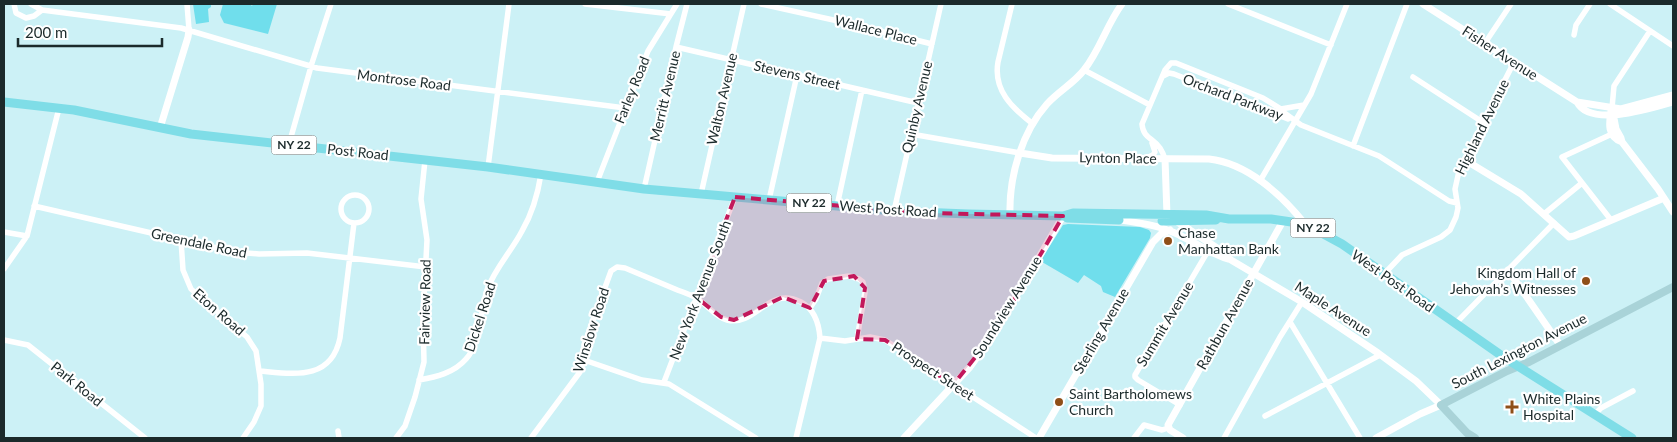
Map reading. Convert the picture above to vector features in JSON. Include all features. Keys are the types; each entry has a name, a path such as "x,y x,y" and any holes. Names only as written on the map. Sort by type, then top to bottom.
{"main road":[{"name":"Post Road","path":"4,102 59,108 191,134 488,167 596,182"},
{"name":"West Post Road","path":"596,182 644,189 894,211 1063,216 1073,213 1206,215 1229,219"},
{"name":"West Post Road","path":"1063,216 1069,219 1121,220 1283,220 1305,224 1334,239 1518,367"},
{"name":"South Lexington Avenue","path":"1441,405 1507,371 1529,362 1673,287"},
{"name":"NY 22","path":"1518,367 1632,438"},
{"name":"Maple Avenue","path":"1441,405 1467,433 1475,438"}],"street":[{"path":"14,4 16,13 26,18 34,16 42,10 31,4"},
{"path":"160,128 188,37 187,4"},
{"path":"289,144 332,4"},
{"path":"488,167 509,4"},
{"path":"585,4 671,14"},
{"name":"Farley Road","path":"596,182 648,51 677,4"},
{"name":"Merritt Avenue","path":"644,189 687,4"},
{"name":"Walton Avenue","path":"701,194 744,4"},
{"name":"Wallace Place","path":"761,4 848,22 932,44"},
{"name":"Quinby Avenue","path":"894,211 941,4"},
{"path":"1012,4 998,62 999,82 1008,102 1033,124"},
{"path":"1010,214 1011,194 1020,153 1033,124 1048,103 1084,70 1122,4"},
{"path":"1228,4 1331,45"},
{"path":"1260,181 1311,94 1347,4"},
{"path":"1353,146 1407,4"},
{"name":"Fisher Avenue","path":"1423,4 1576,102 1612,113"},
{"path":"1485,43 1511,4"},
{"path":"1574,35 1576,25 1590,4"},
{"path":"1610,4 1673,46"},
{"name":"Montrose Road","path":"42,10 189,30 312,67 624,108"},
{"path":"1622,142 1617,141 1609,126 1614,86 1650,31"},
{"name":"Stevens Street","path":"676,47 918,103"},
{"name":"Highland Avenue","path":"1384,274 1398,258 1446,234 1450,230 1456,217 1456,181 1514,62"},
{"name":"Orchard Parkway","path":"1163,76 1169,64 1176,64 1270,101 1295,121"},
{"path":"1084,70 1150,105"},
{"name":"Orchard Parkway","path":"1163,76 1169,73 1174,74 1295,121"},
{"path":"769,200 796,76"},
{"path":"1144,159 1150,157 1155,152 1155,147 1144,133 1142,124 1163,76"},
{"path":"1413,77 1484,123"},
{"path":"837,206 862,90"},
{"path":"1612,113 1673,95"},
{"path":"1612,113 1627,114 1673,102"},
{"name":"Orchard Parkway","path":"1278,108 1285,109 1304,105"},
{"path":"4,269 27,236 59,108"},
{"path":"1612,113 1622,142 1673,212"},
{"path":"1295,121 1379,156 1449,201 1457,204"},
{"name":"Lynton Place","path":"911,134 1039,157 1209,159 1225,161 1245,170 1260,181 1293,209 1305,224"},
{"path":"1611,220 1562,157 1612,134"},
{"path":"1150,140 1160,147 1166,159 1166,215"},
{"name":"Fairview Road","path":"396,438 405,426 424,362 423,316 427,240 421,199 426,160"},
{"path":"1465,160 1521,194 1569,237 1664,198"},
{"name":"Dickel Road","path":"419,380 438,377 450,371 462,363 470,354 491,279 528,222 541,174"},
{"path":"1544,214 1582,183"},
{"path":"359,196 366,200 369,208 367,217 364,220 354,223 345,218 342,209 346,199 359,196"},
{"name":"New York Avenue South","path":"664,382 735,197"},
{"name":"Greendale Road","path":"34,206 246,254 307,253 426,267"},
{"name":"Maple Avenue","path":"1166,215 1217,248 1231,260 1302,302 1380,355 1416,381 1441,405"},
{"name":"Soundview Avenue","path":"904,438 976,360 994,334 1063,216"},
{"path":"1121,220 1170,230 1208,251 1231,260"},
{"name":"Rathbun Avenue","path":"1168,428 1283,220"},
{"path":"260,371 303,374 323,366 333,356 338,348 340,338 354,223"},
{"path":"1455,324 1554,223"},
{"path":"1148,225 1153,228 1153,242"},
{"name":"Sterling Avenue","path":"1038,438 1153,242 1161,234 1170,230"},
{"path":"4,232 27,236"},
{"name":"Eton Road","path":"180,240 183,270 193,292 252,343 256,352 260,371 261,406 254,422 243,438"},
{"name":"Summit Avenue","path":"1180,405 1135,378 1134,374 1208,251"},
{"name":"Winslow Road","path":"531,438 582,368 584,345 611,271 614,268 625,268 696,298"},
{"path":"1508,270 1560,345"},
{"path":"810,308 816,299 822,283 833,277 854,276 863,282 866,292 857,339"},
{"path":"696,298 721,317 734,320 747,317 766,304 783,297 795,299 810,308 820,338 796,438"},
{"path":"1224,438 1302,302"},
{"path":"1290,322 1360,438"},
{"name":"Prospect Street","path":"820,338 839,341 870,337 885,340 1038,438"},
{"name":"Park Road","path":"4,340 28,345 145,438"},
{"path":"1265,416 1380,355"},
{"path":"584,360 642,380 664,382 756,438"},
{"path":"1594,415 1601,408 1633,391"},
{"name":"South Lexington Avenue","path":"1376,438 1441,405"},
{"path":"1134,438 1144,426 1148,425 1162,430 1168,428 1183,438"},
{"path":"338,431 339,438"}],"highlighted area":[{"path":"735,197 927,213 1063,216 994,334 953,385 885,340 857,339 865,288 854,276 824,281 810,308 783,297 734,320 721,317 696,297"}],"shaded area":[{"path":"193,4 211,4 211,7 208,9 209,22 196,24"},
{"path":"223,4 250,4 252,6 253,4 277,4 268,34 224,23 220,15"},
{"path":"1063,225 1140,227 1149,230 1151,233 1150,238 1115,297 1103,292 1101,286 1084,275 1078,283 1042,262 1041,260"}],"place":[{"name":"Chase Manhattan Bank","path":"1168,241"},
{"name":"Kingdom Hall of Jehovah’s Witnesses","path":"1586,281"},
{"name":"Saint Bartholomews Church","path":"1059,402"},
{"name":"White Plains Hospital","path":"1512,407"}]}
